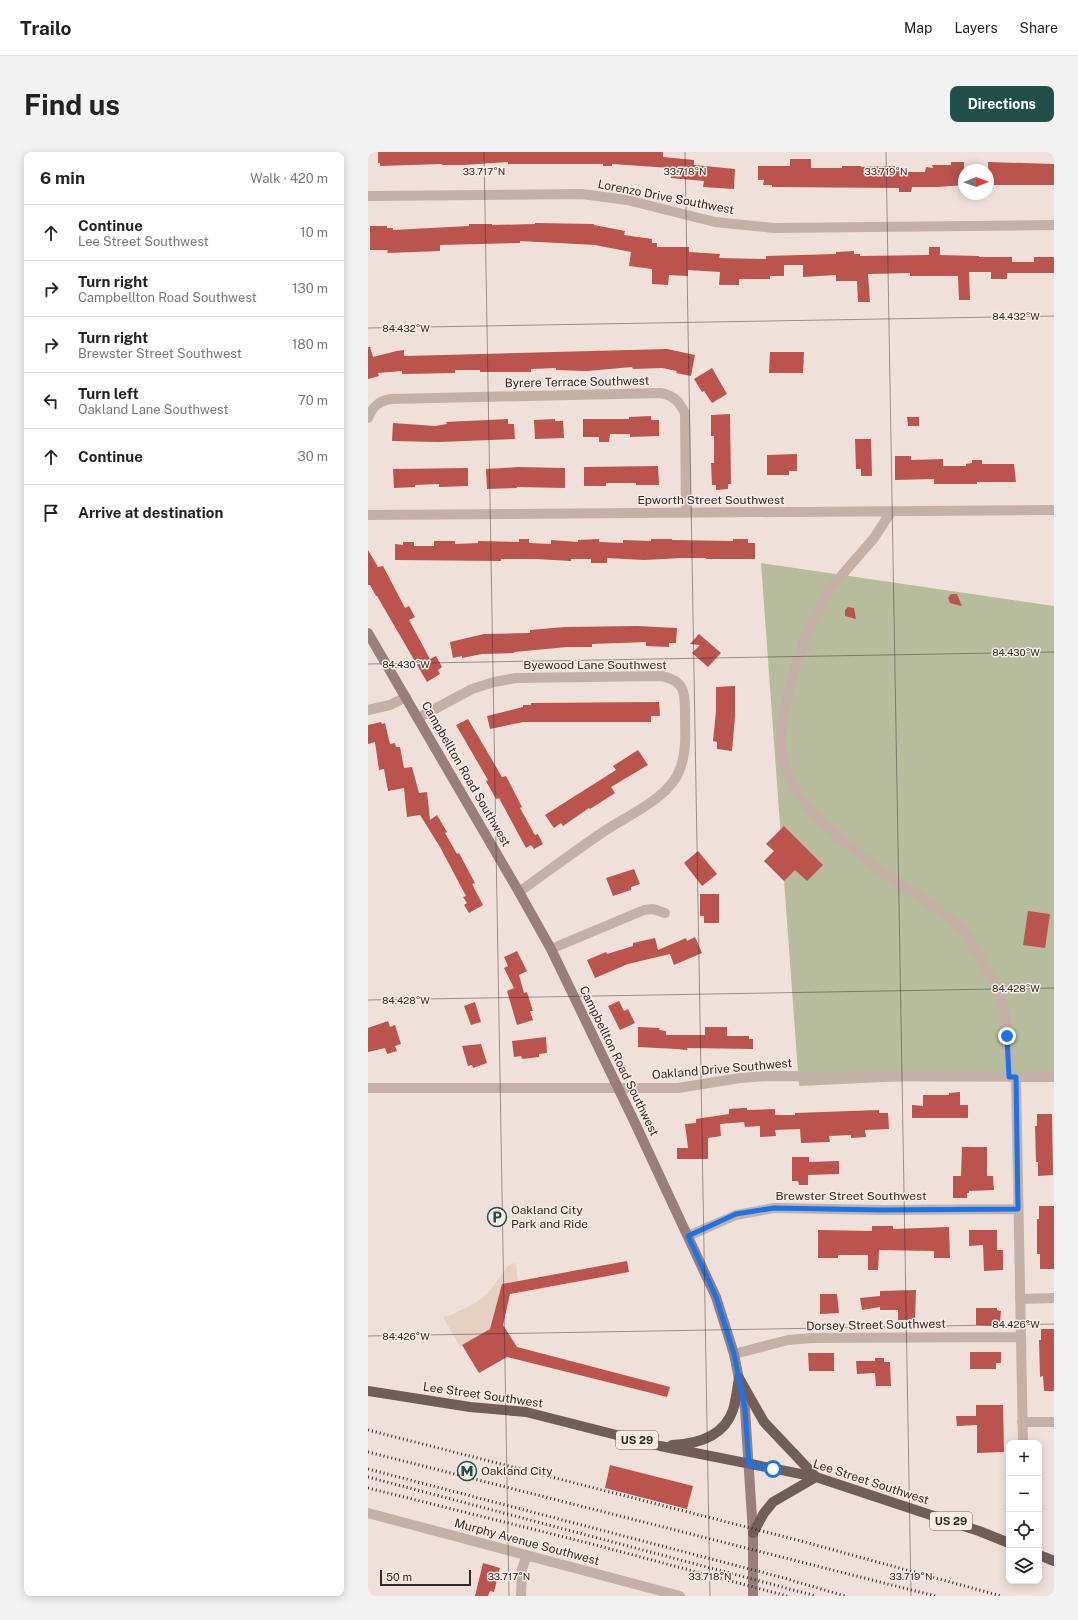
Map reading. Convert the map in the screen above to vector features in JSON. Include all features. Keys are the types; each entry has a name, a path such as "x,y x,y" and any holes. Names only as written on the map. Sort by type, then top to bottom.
{"main road":[{"name":"Campbellton Road Southwest","path":"368,633 551,949 716,1297 734,1354 745,1409 753,1533 753,1596"},
{"path":"660,1446 688,1444 705,1439 717,1433 727,1423 733,1409 739,1378"},
{"path":"739,1378 764,1422 816,1477 773,1502 764,1513 753,1533"},
{"name":"Lee Street Southwest","path":"368,1391 470,1407 526,1412 660,1446 749,1465 816,1477 980,1531 1006,1542"},
{"path":"1042,1556 1054,1561"}],"street":[{"name":"Lorenzo Drive Southwest","path":"368,196 582,194 627,200 715,222 774,228 1054,225"},
{"name":"Byrere Terrace Southwest","path":"368,418 372,409 382,401 391,399 654,393 670,395 678,400 685,413 686,513"},
{"name":"Epworth Street Southwest","path":"368,515 1054,510"},
{"path":"890,512 874,538 828,591 805,638 791,681 782,724 780,749 785,768 798,794 814,815 874,867 935,907 967,934 993,981 1004,1009 1012,1077 1018,1209 1023,1440"},
{"name":"Byewood Lane Southwest","path":"418,718 472,689 494,682 516,678 662,676 673,679 681,686 685,699 684,753 680,770 672,784 658,797 604,831 519,892"},
{"path":"368,710 390,705 406,697"},
{"path":"551,949 644,910 653,909 665,913"},
{"name":"Oakland Drive Southwest","path":"368,1088 678,1088 740,1078 768,1076 1054,1076"},
{"name":"Brewster Street Southwest","path":"688,1236 736,1214 774,1208 882,1210 1018,1209"},
{"path":"1020,1299 1054,1298"},
{"name":"Dorsey Street Southwest","path":"734,1354 788,1340 812,1338 1020,1337"},
{"path":"1022,1422 1054,1422"},
{"name":"Murphy Avenue Southwest","path":"368,1512 680,1596"},
{"path":"521,1596 522,1569 527,1555"}],"green space":[{"path":"761,563 1054,606 1054,1074 799,1086"}],"shaded area":[{"path":"515,1263 518,1281 502,1284 490,1329 460,1347 443,1317 451,1315 477,1302 489,1292 508,1266"}],"building":[{"path":"378,152 663,152 663,157 694,160 694,165 735,169 734,189 703,187 704,181 671,178 671,168 612,164 612,166 603,166 603,164 508,164 508,162 463,165 442,164 380,166 380,163 378,163"},
{"path":"790,159 811,159 811,168 842,168 842,166 895,166 895,168 907,168 907,172 925,172 926,167 933,168 932,165 951,165 951,162 964,162 964,164 958,164 958,185 912,187 911,192 899,192 899,188 772,187 772,185 763,185 764,180 758,180 758,166 790,166"},
{"path":"988,162 1054,164 1054,185 994,185 994,164 988,164"},
{"path":"535,223 594,224 625,231 624,235 652,239 652,243 657,243 657,247 689,247 689,252 720,254 719,258 766,259 766,256 836,254 836,252 854,251 854,254 860,254 860,256 929,255 929,247 940,247 940,255 1012,257 1012,262 1034,262 1034,257 1054,257 1054,273 1007,273 1007,279 991,279 991,272 969,272 970,300 959,300 958,276 910,276 910,273 868,274 870,302 858,302 857,281 836,281 836,275 803,277 803,265 784,265 784,276 770,276 770,279 739,279 739,285 719,285 720,272 688,270 688,276 669,275 668,285 652,284 652,269 629,266 631,252 595,245 520,241 520,243 440,245 440,251 387,253 388,250 370,250 370,226 387,226 387,228 393,228 393,230 469,226 469,224 492,225"},
{"path":"368,347 370,347 373,357 404,350 404,356 667,349 695,355 691,376 662,368 633,369 632,367 587,371 556,370 556,368 531,369 531,372 480,372 480,370 455,370 455,373 402,374 402,371 378,373 379,376 368,379"},
{"path":"770,352 804,352 803,373 769,373"},
{"path":"712,368 727,394 712,403 704,391 702,392 694,379"},
{"path":"730,414 731,484 728,484 728,489 716,490 716,485 712,485 711,463 714,463 714,436 711,436 711,415"},
{"path":"651,416 651,420 659,420 659,436 630,437 630,434 610,434 609,442 599,442 599,437 583,437 583,419 629,419 629,417"},
{"path":"907,417 919,417 919,426 908,426"},
{"path":"508,419 508,424 514,424 515,439 439,442 392,441 393,423 435,426 447,424 446,422"},
{"path":"555,419 555,421 563,421 564,438 535,439 534,420"},
{"path":"855,439 871,439 872,476 861,476 861,469 856,469"},
{"path":"797,454 797,471 789,471 789,475 767,475 767,455"},
{"path":"895,456 911,456 911,460 943,459 943,466 966,466 966,464 972,463 972,460 982,460 982,464 1014,464 1016,482 934,484 934,479 895,480"},
{"path":"658,466 659,485 606,483 606,486 584,486 584,467"},
{"path":"518,467 565,468 565,488 517,487 487,489 486,469"},
{"path":"468,468 468,486 439,487 439,484 394,488 393,469"},
{"path":"519,539 529,539 529,543 551,544 551,540 578,542 578,540 599,539 599,542 623,543 623,540 651,541 651,539 733,541 733,539 748,539 748,543 755,543 755,559 682,558 644,560 607,558 607,563 591,563 591,559 571,559 571,561 536,559 501,559 501,561 395,560 395,544 403,545 403,542 414,542 414,546 434,546 434,541 455,541 455,544 478,543 478,541 519,542"},
{"path":"368,550 378,567 383,566 405,608 409,606 415,617 409,620 430,659 436,656 442,667 438,670 440,674 427,682 377,596 370,585 368,585"},
{"path":"951,594 957,594 962,606 950,603 948,598"},
{"path":"848,607 854,608 856,619 845,616 845,610"},
{"path":"637,626 677,628 676,643 669,643 669,647 646,646 646,642 592,644 592,647 567,647 453,658 450,642 484,634 530,633 530,630 565,627"},
{"path":"699,634 721,653 708,667 692,653 700,645 690,644"},
{"path":"735,686 735,717 732,751 717,749 717,742 713,741 716,711 716,687"},
{"path":"659,702 660,716 651,716 651,722 523,722 490,729 487,716 523,707 523,705 531,705 531,703"},
{"path":"468,719 502,777 506,776 522,807 520,808 535,835 538,834 543,844 534,849 531,845 526,848 499,798 496,799 486,781 488,780 456,725"},
{"path":"381,722 382,724 385,723 390,744 395,743 396,747 400,747 404,768 412,767 419,793 427,792 430,820 437,815 447,832 445,833 457,854 459,853 475,883 472,884 483,905 469,913 464,905 467,903 463,897 466,896 440,847 420,815 407,817 404,788 388,791 384,769 379,770 375,742 368,744 368,725"},
{"path":"638,750 648,765 611,787 615,793 590,809 589,808 563,826 561,823 554,828 545,815 616,770 613,766"},
{"path":"784,826 823,865 807,881 795,870 784,881 764,861 774,851 766,844"},
{"path":"698,851 717,874 702,886 684,863"},
{"path":"634,869 640,884 631,887 631,890 613,896 606,878"},
{"path":"700,894 719,894 719,923 704,923 704,916 700,916"},
{"path":"1028,911 1050,914 1045,948 1023,945"},
{"path":"695,937 702,953 674,965 670,954 628,964 595,978 587,960 606,952 607,954 633,946 633,943 655,938 658,950 686,938 687,941"},
{"path":"517,951 527,971 519,975 524,993 527,992 533,1011 530,1011 533,1020 517,1025 507,991 514,988 504,968 508,966 504,957"},
{"path":"619,1001 624,1011 628,1009 635,1023 620,1030 608,1006"},
{"path":"475,1002 481,1022 471,1025 464,1006"},
{"path":"388,1021 390,1027 395,1025 401,1044 395,1046 397,1051 387,1054 385,1048 368,1052 368,1028"},
{"path":"638,1027 660,1028 659,1030 666,1031 666,1035 705,1035 705,1027 727,1027 727,1036 749,1036 749,1039 753,1039 753,1049 687,1048 687,1050 638,1047"},
{"path":"546,1037 547,1053 539,1054 539,1057 522,1059 521,1056 514,1057 512,1041"},
{"path":"481,1044 487,1063 473,1068 472,1065 468,1066 462,1046"},
{"path":"960,1092 960,1105 968,1105 968,1118 912,1118 912,1105 923,1106 923,1095 949,1095 949,1093"},
{"path":"747,1108 747,1110 775,1109 775,1115 879,1110 879,1113 888,1113 889,1129 865,1130 866,1137 851,1138 851,1135 829,1136 830,1142 801,1143 800,1129 775,1130 776,1136 760,1137 760,1126 745,1127 744,1122 720,1124 721,1136 708,1138 708,1159 677,1159 677,1148 688,1148 685,1124 696,1123 696,1119 729,1114 729,1109"},
{"path":"1037,1114 1052,1114 1053,1175 1038,1176 1035,1126 1037,1126"},
{"path":"962,1147 987,1147 987,1176 993,1176 994,1190 969,1191 969,1193 967,1193 967,1198 953,1198 953,1176 961,1176"},
{"path":"792,1157 809,1157 809,1162 839,1161 839,1174 808,1175 808,1185 799,1185 798,1181 792,1181"},
{"path":"1039,1206 1054,1206 1054,1269 1040,1269 1040,1254 1037,1254 1037,1219 1039,1219"},
{"path":"872,1226 893,1226 893,1229 949,1227 950,1258 934,1258 934,1251 879,1250 878,1270 868,1270 868,1255 838,1255 838,1258 818,1258 818,1230 872,1231"},
{"path":"969,1230 997,1230 997,1250 1003,1250 1003,1270 984,1271 983,1245 969,1246"},
{"path":"627,1261 629,1272 510,1294 503,1325 517,1347 670,1387 667,1397 507,1357 479,1373 462,1345 490,1329 502,1284"},
{"path":"916,1290 915,1320 898,1320 898,1310 880,1310 880,1307 862,1310 860,1298 880,1296 880,1291"},
{"path":"820,1294 837,1294 839,1313 820,1314"},
{"path":"976,1308 997,1308 997,1310 1001,1311 1000,1323 997,1323 997,1326 976,1325"},
{"path":"1041,1329 1054,1329 1054,1391 1044,1391 1043,1376 1040,1377 1039,1340 1041,1340"},
{"path":"970,1352 1001,1352 1001,1363 996,1363 996,1369 970,1369"},
{"path":"808,1353 834,1353 834,1371 809,1371"},
{"path":"875,1358 884,1358 884,1362 890,1362 891,1386 876,1386 875,1373 857,1374 856,1361 875,1361"},
{"path":"976,1405 1003,1405 1004,1452 977,1453 977,1425 957,1426 956,1416 976,1416"},
{"path":"610,1465 693,1486 687,1509 605,1488"},
{"path":"483,1563 500,1568 494,1592 490,1591 488,1596 475,1596"}],"railway":[{"path":"368,1430 801,1541 1001,1596"},
{"path":"368,1452 935,1596"},
{"path":"368,1469 784,1578 845,1596"},
{"path":"368,1477 816,1596"},
{"path":"368,1488 588,1543 787,1596"}],"place":[{"name":"Oakland City Park and Ride","path":"497,1217"},
{"name":"Oakland City","path":"467,1471"}],"route":[{"path":"773,1469 749,1465 745,1409 734,1354 716,1297 688,1236 736,1214 774,1208 882,1210 1018,1209 1016,1077 1009,1077 1007,1036"}]}
